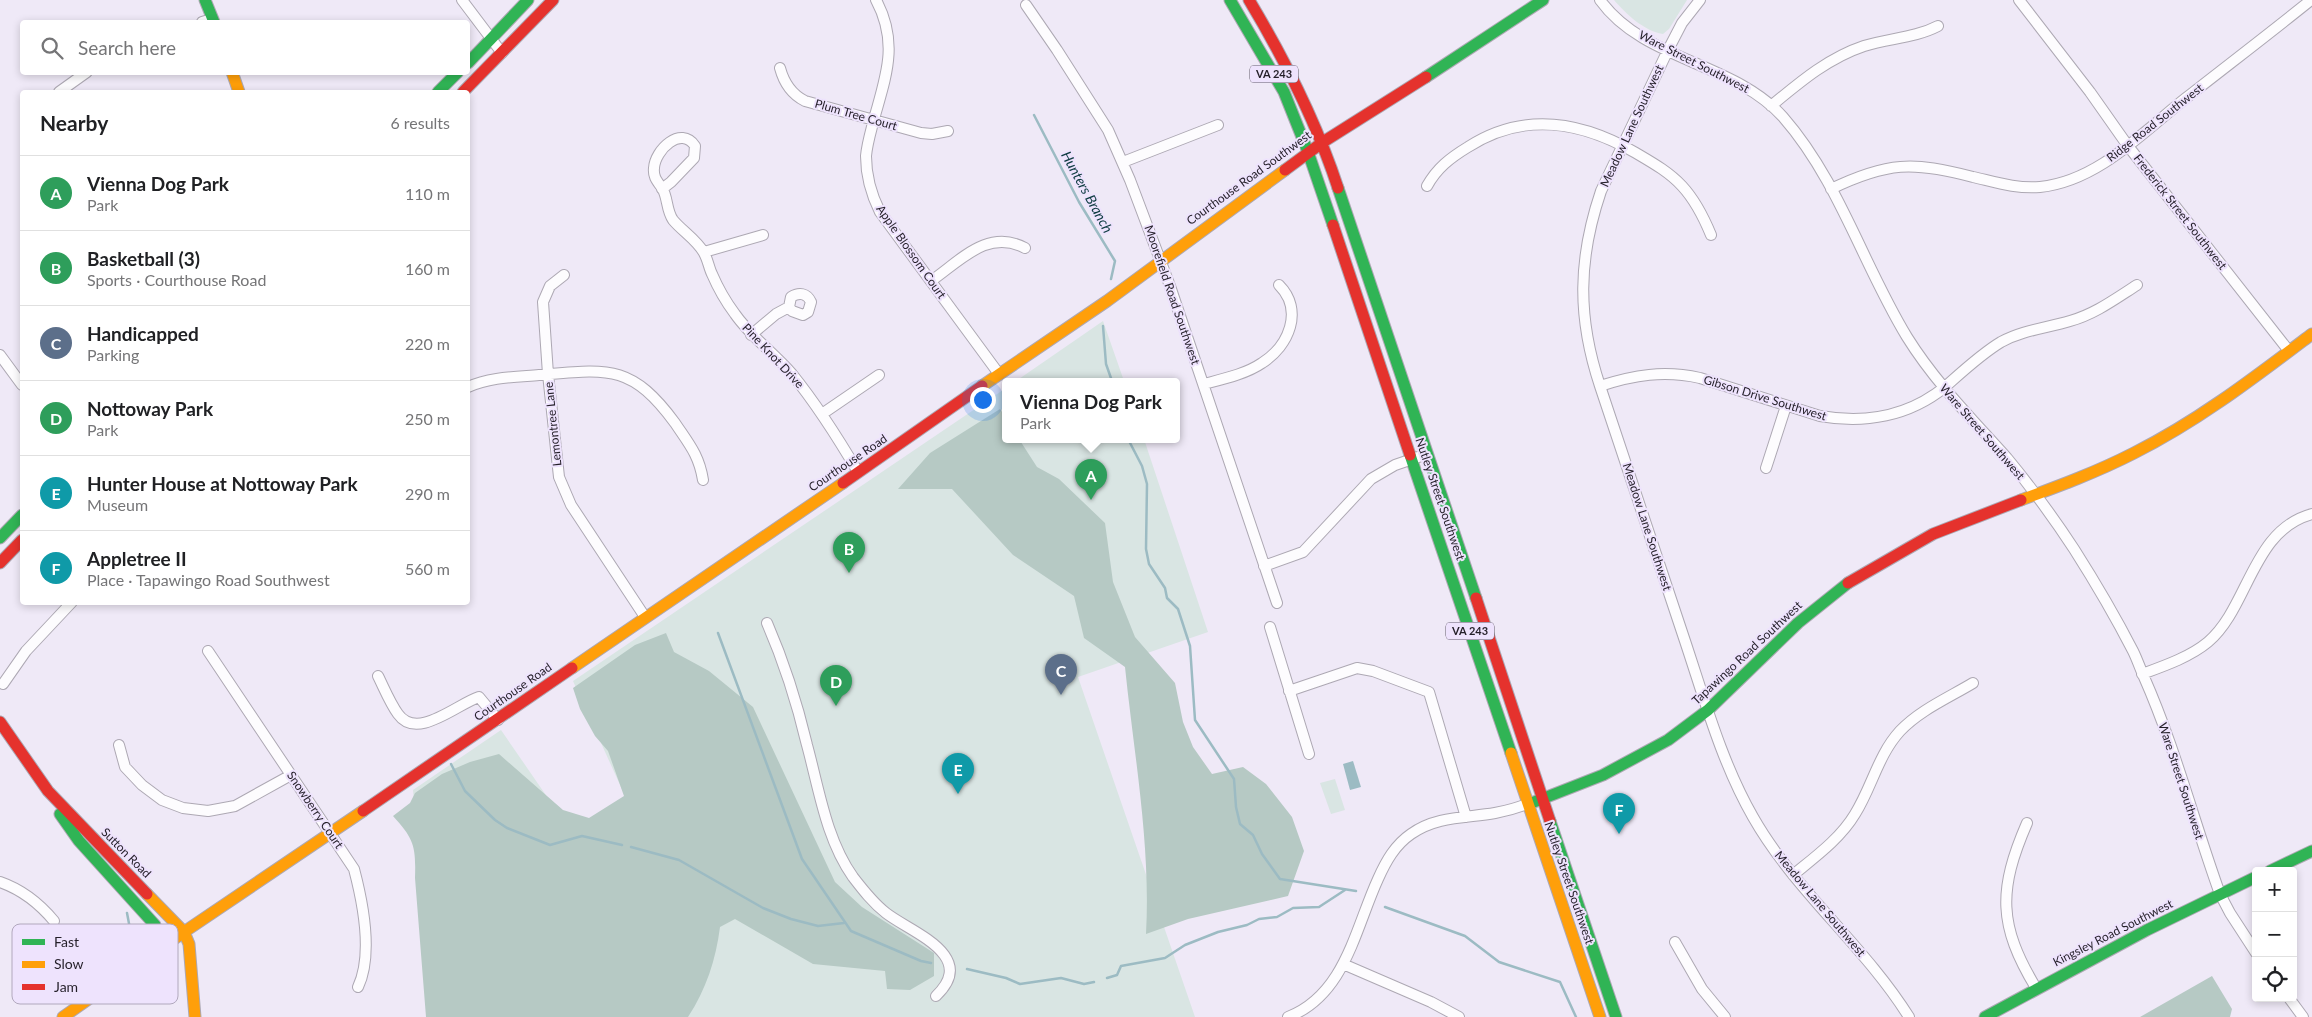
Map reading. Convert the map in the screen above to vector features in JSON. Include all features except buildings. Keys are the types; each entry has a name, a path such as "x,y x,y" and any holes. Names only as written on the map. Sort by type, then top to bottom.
{"street":[{"path":"205,0 210,20"},
{"path":"462,0 502,53"},
{"path":"470,61 528,0"},
{"path":"465,90 553,0"},
{"name":"Apple Blossom Court","path":"876,0 886,23 890,52 866,155 869,185 880,212 999,374"},
{"name":"Nutley Street Southwest","path":"1230,0 1284,92 1308,152 1600,1017"},
{"name":"Nutley Street Southwest","path":"1249,0 1283,56 1323,142 1616,1017"},
{"name":"Courthouse Road Southwest","path":"979,388 1081,319 1308,152 1381,107 1543,0"},
{"name":"Ware Street Southwest","path":"1600,0 1623,25 1668,50 1745,87 1771,106 1794,131 1831,189 1861,244 1892,311 1908,338 1943,388 2006,458 2036,495 2098,587 2134,652 2172,747 2205,854 2220,894 2230,914 2252,947"},
{"name":"Meadow Lane Southwest","path":"1700,0 1682,23 1668,50 1601,191 1593,215 1584,263 1583,304 1586,337 1600,386 1708,710 1738,789 1770,845 1793,876 1882,978 1909,1017"},
{"name":"Frederick Street Southwest","path":"2019,0 2095,98 2128,146 2288,351"},
{"name":"Ridge Road Southwest","path":"1831,189 1876,170 1912,165 1944,169 2006,185 2040,186 2065,181 2088,172 2128,146 2312,0"},
{"name":"Moorefield Road Southwest","path":"1026,5 1108,130 1123,162 1161,260 1277,603"},
{"path":"1771,106 1809,74 1845,53 1880,41 1918,35 1938,26"},
{"name":"Plum Tree Court","path":"780,68 787,85 800,98 874,121 921,133 932,134 948,131"},
{"path":"62,90 82,75"},
{"path":"233,75 238,90"},
{"path":"440,90 455,75"},
{"path":"1427,186 1433,176 1450,158 1480,139 1514,126 1548,123 1565,125 1587,130 1623,145 1661,167 1684,188 1699,211 1711,236"},
{"path":"1123,162 1218,125"},
{"name":"Pine Knot Drive","path":"662,189 694,158 695,146 687,138 673,139 658,154 655,162 655,178 662,189 668,212 673,220 704,252 723,296 751,335 786,367 822,414 858,472"},
{"path":"704,252 763,236"},
{"path":"931,281 988,242 1007,241 1025,248"},
{"name":"Lemontree Lane","path":"564,275 550,286 543,302 556,463 563,490 570,505 645,617"},
{"path":"1204,384 1253,368 1272,356 1280,348 1287,337 1293,316 1289,298 1279,285"},
{"name":"Gibson Drive Southwest","path":"1600,386 1644,374 1682,374 1786,406 1837,419 1872,419 1896,413 1918,404 1943,388 2002,342 2026,332 2070,322 2088,315 2137,286"},
{"path":"751,335 776,314 789,307"},
{"name":"Tapawingo Road Southwest","path":"1288,1017 1313,1005 1323,996 1343,964 1376,884 1394,850 1411,833 1436,821 1496,813 1528,804 1622,768 1659,747 1708,710 1778,641 1808,615 1864,572 1938,532 2107,466 2182,426 2245,385 2312,334"},
{"path":"0,355 20,382"},
{"path":"470,386 492,380 594,370 607,371 631,379 655,398 694,450 700,462 703,480"},
{"path":"822,414 879,375"},
{"name":"Courthouse Road","path":"178,936 498,720 979,388"},
{"path":"1766,468 1786,406"},
{"path":"1264,566 1303,552 1372,479 1395,465 1427,454"},
{"path":"2142,674 2179,658 2208,642 2226,621 2258,559 2270,545 2298,520 2312,514"},
{"path":"0,538 20,517"},
{"path":"0,563 20,542"},
{"path":"3,684 26,651 69,605"},
{"path":"767,623 796,702 826,816 839,854 858,884 880,909 941,949 947,962 948,974 944,986 936,996"},
{"path":"1270,627 1309,754"},
{"name":"Snowberry Court","path":"208,651 354,869 358,884 366,954 364,975 358,987"},
{"path":"1289,691 1357,668 1373,670 1429,692 1466,817"},
{"path":"378,676 398,716 408,722 419,724 431,722 478,697 498,720"},
{"path":"1793,876 1835,840 1846,827 1864,799 1879,762 1900,732 1926,710 1973,683"},
{"name":"Sutton Road","path":"0,722 48,791 176,924"},
{"path":"119,745 126,766 142,785 162,800 189,809 208,811 235,806 291,775"},
{"path":"48,791 57,809 78,841 153,924"},
{"path":"2027,823 2009,871 2007,908 2014,946 2036,988"},
{"path":"2279,867 2312,852"},
{"name":"Kingsley Road Southwest","path":"1985,1017 2036,988 2252,879"},
{"path":"0,882 12,886 36,901 54,921"},
{"name":"Sutton Road","path":"178,926 184,932 189,944 195,1017"},
{"path":"1675,942 1702,989 1726,1017"},
{"path":"1343,964 1431,1002 1459,1017"},
{"path":"2292,1002 2303,1017"},
{"name":"Courthouse Road","path":"63,1017 82,1004"}],"shaded area":[{"path":"1614,0 1687,0 1669,29 1663,34 1642,26"},
{"path":"1103,321 1123,378 1020,378"},
{"path":"1002,391 1002,443 1145,443 1208,632 1078,677 1195,1017 433,1017 413,790 501,730 572,833 625,796 573,681"},
{"path":"1000,409 1002,412 1002,443 1022,443 1037,467 1059,479 1105,523 1113,582 1135,637 1175,683 1183,722 1193,747 1212,774 1243,767 1266,784 1292,817 1304,851 1288,896 1188,919 1146,934 1147,901 1144,834 1125,667 1084,638 1074,596 1013,555 952,489 898,489 930,453"},
{"path":"666,633 674,652 709,671 753,707 835,882 862,907 934,953 934,976 910,990 887,989 885,971 813,964 735,919 720,927 716,951 709,974 700,996 688,1017 426,1017 414,850 409,837 393,816 410,803 415,793 442,774 470,762 499,754 563,810 589,818 624,796 608,751 595,736 580,709 573,688 635,645"},
{"path":"1335,779 1345,810 1331,814 1320,783"},
{"path":"2212,976 2232,1009 2230,1017 2140,1017"}],"water":[{"path":"1353,761 1361,787 1350,790 1343,764"}],"waterway":[{"name":"Hunters Branch","path":"1034,115 1079,202 1115,261 1111,279"},
{"name":"Hunters Branch","path":"1103,326 1106,364 1111,378"},
{"name":"Hunters Branch","path":"1130,443 1142,466 1147,484 1146,549 1149,564 1165,588 1167,598 1178,609 1190,646 1195,720 1234,779 1236,807 1240,824 1253,835 1262,854 1280,879 1356,891"},
{"path":"718,633 802,859 851,931 921,961 931,963"},
{"path":"451,764 465,791 495,820 507,828 550,845 582,836 622,845"},
{"path":"631,847 679,860 763,908 791,919 818,926 844,923"},
{"path":"1107,978 1117,975 1121,966 1165,958 1185,945 1218,932 1247,925 1259,919 1277,917 1293,908 1319,907 1345,890"},
{"name":"Hunters Branch","path":"1385,907 1465,936 1499,962 1560,982 1576,1017"},
{"path":"127,913 129,924"},
{"path":"967,969 1006,978 1020,984 1061,978 1084,984 1094,982"}],"traffic: fast":[{"path":"205,0 213,20"},
{"path":"470,61 528,0"},
{"path":"1230,0 1284,92 1308,152 1333,225"},
{"path":"1426,77 1543,0"},
{"path":"440,90 455,75"},
{"path":"1338,188 1476,598"},
{"path":"1410,455 1511,753"},
{"path":"0,538 20,517"},
{"path":"1534,802 1603,775 1668,740 1708,710 1798,623 1848,583"},
{"path":"60,814 79,841 154,924"},
{"path":"1550,821 1616,1017"},
{"path":"2278,867 2312,851"},
{"path":"1985,1017 2147,930 2252,879"}],"traffic: slow":[{"path":"233,75 238,90"},
{"path":"982,386 1107,301 1285,170"},
{"path":"2021,500 2092,473 2181,427 2226,398 2312,334"},
{"path":"572,668 843,483"},
{"path":"1511,753 1600,1017"},
{"path":"178,936 363,811"},
{"path":"147,894 176,924"},
{"path":"178,926 184,932 189,944 195,1017"},
{"path":"63,1017 82,1004"}],"traffic: jam":[{"path":"465,90 553,0"},
{"path":"1249,0 1299,91 1320,139 1338,188"},
{"path":"1285,170 1323,142 1426,77"},
{"path":"1333,225 1410,455"},
{"path":"843,483 982,386"},
{"path":"1848,583 1933,534 2021,500"},
{"path":"0,563 20,542"},
{"path":"1476,598 1550,821"},
{"path":"363,811 572,668"},
{"path":"0,722 48,791 147,894"}],"place":[{"name":"Vienna Dog Park","path":"1091,500"},
{"name":"Basketball (3)","path":"849,573"},
{"name":"Handicapped","path":"1061,695"},
{"name":"Nottoway Park","path":"836,706"},
{"name":"Hunter House at Nottoway Park","path":"958,794"},
{"name":"Appletree II","path":"1619,834"}]}
